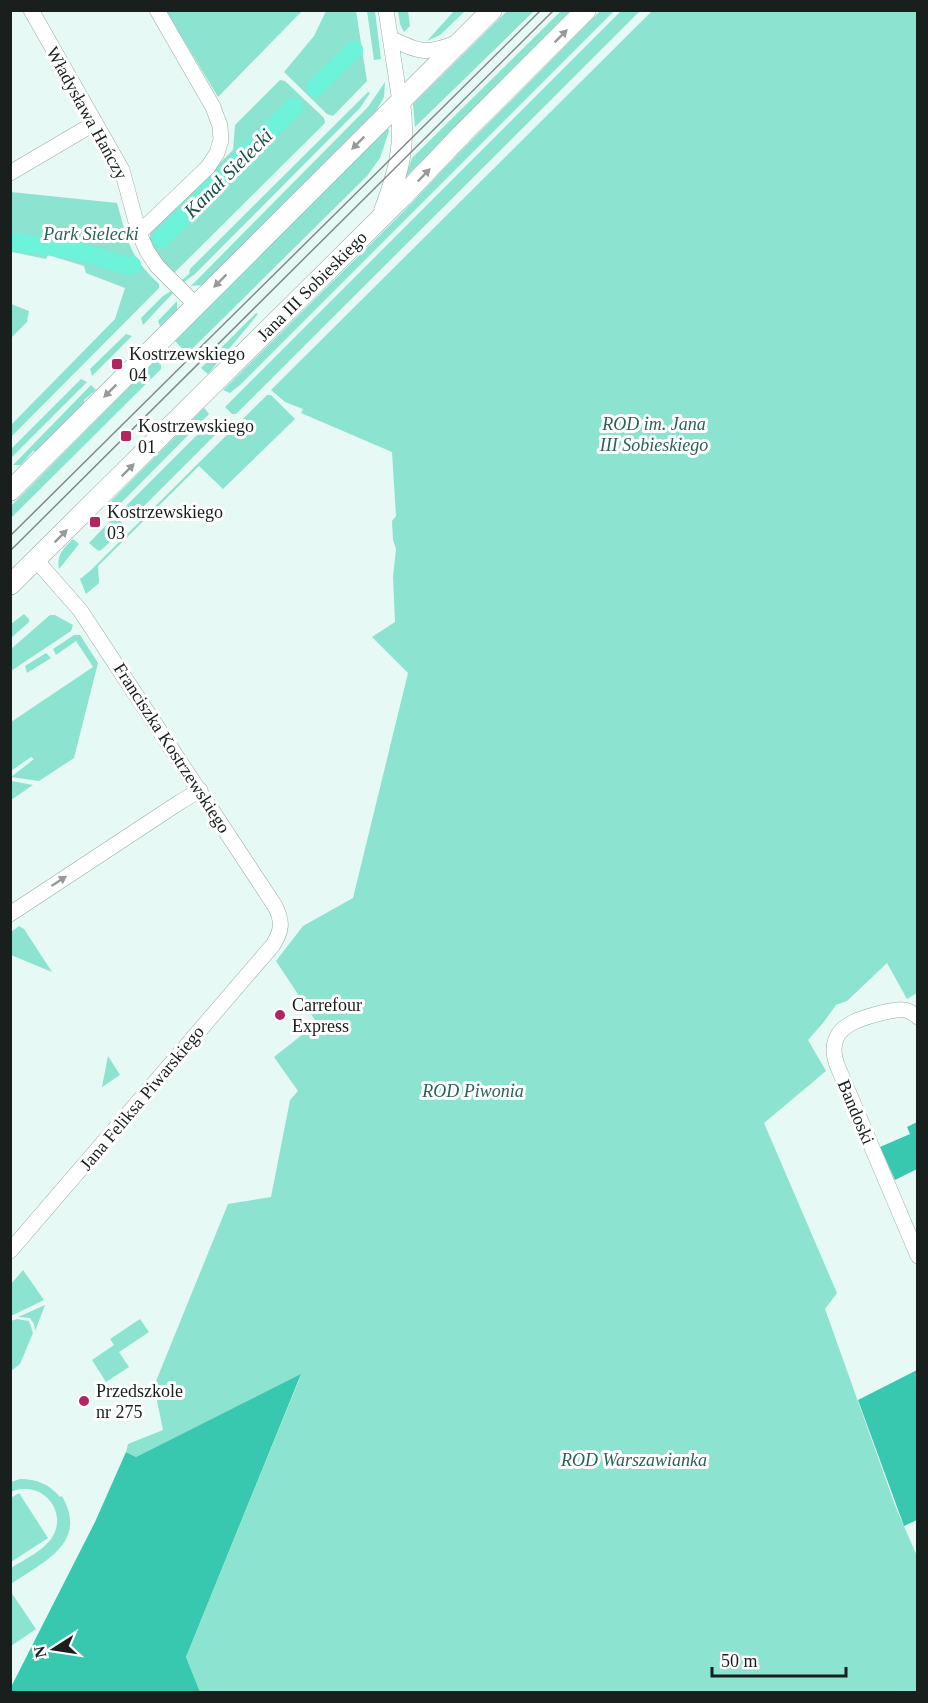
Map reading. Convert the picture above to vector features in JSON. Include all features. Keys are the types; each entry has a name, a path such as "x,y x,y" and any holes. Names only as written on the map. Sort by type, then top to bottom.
{"main road":[{"path":"10,491 492,10"},
{"name":"Jana III Sobieskiego","path":"10,585 586,10"},
{"path":"382,216 396,178 401,156 400,102"}],"street":[{"name":"Władysława Hańczy","path":"31,10 122,170 139,233 153,261 196,305"},
{"path":"139,233 208,167 217,153 221,140 220,126 213,107 157,10"},
{"path":"386,10 400,102"},
{"path":"390,38 424,51 442,48 462,40"},
{"path":"10,173 95,123"},
{"name":"Franciszka Kostrzewskiego","path":"36,560 81,610 280,915 281,930 273,945"},
{"path":"10,914 200,790"},
{"name":"Jana Feliksa Piwarskiego","path":"10,1251 273,945"},
{"name":"Bandoski","path":"912,1014 899,1010 873,1015 850,1023 837,1036 834,1055 918,1256"}],"green space":[{"path":"601,10 614,11 240,385 230,393 223,390 403,212"},
{"path":"622,10 640,11 236,414 232,414 225,407"},
{"path":"166,11 302,11 218,97"},
{"path":"326,11 356,11 367,81 333,116 327,114 284,72 314,36"},
{"path":"367,11 375,11 381,59 374,60"},
{"path":"398,11 408,11 410,26 404,32 400,24"},
{"path":"454,11 465,11 440,35 427,41"},
{"path":"507,11 534,11 415,127 413,104"},
{"path":"561,11 570,11 405,178 412,158"},
{"path":"652,11 917,11 917,993 907,999 887,963 847,1001 836,1005 808,1040 826,1071 764,1123 837,1293 825,1309 896,1508 917,1556 917,1692 200,1692 186,1657 301,1375 136,1457 126,1452 128,1444 163,1430 154,1386 228,1204 271,1197 290,1100 298,1091 274,1057 317,1023 276,961 303,926 353,898 408,673 372,637 395,622 393,577 396,549 392,521 396,516 392,452 301,413 303,409 285,402 271,390"},
{"path":"280,80 285,81 324,118 325,123 174,273 153,249 151,231 233,150 235,125"},
{"path":"385,82 384,97 376,111 202,285 191,286 368,107"},
{"path":"368,92 370,93 360,108 195,274 184,282 182,280 189,274 190,269"},
{"path":"388,128 380,158 367,176 187,354 175,341"},
{"name":"Park Sielecki","path":"11,192 117,203 131,248 141,265 159,284 159,288 11,437 11,425 115,319 125,288 86,273 84,266 48,255 46,259 12,252 11,255"},
{"path":"171,291 173,293 143,325 141,318"},
{"path":"177,301 177,310 160,326 158,321"},
{"path":"11,304 29,311 27,322 11,338"},
{"path":"256,313 258,314 208,374 201,368"},
{"path":"126,334 132,336 92,376 90,369"},
{"path":"156,360 161,365 161,369 11,518 11,506"},
{"path":"81,379 87,382 11,458 11,449"},
{"path":"91,385 96,390 84,400 84,403 21,465 13,465"},
{"path":"267,395 271,395 295,419 223,489 199,466 98,566 99,583 86,594 80,579"},
{"path":"204,408 209,414 117,507 111,501"},
{"path":"214,418 221,425 221,429 130,520 121,511"},
{"path":"115,516 124,525 124,529 100,551 97,550 89,543"},
{"path":"73,539 79,544 59,569 60,556"},
{"path":"24,614 29,622 11,638 11,624"},
{"path":"50,615 55,615 73,625 71,631 11,671 11,649"},
{"path":"74,635 80,635 98,663 74,758 39,781 11,777 34,759 31,757 11,771 11,722 93,667 76,641 56,655 53,649"},
{"path":"46,653 51,658 27,673 25,666"},
{"path":"11,781 33,785 11,800"},
{"path":"19,926 24,929 52,972 11,955 11,932"},
{"path":"108,1056 120,1075 102,1087"},
{"path":"917,1122 917,1169 895,1180 880,1147 910,1134 907,1127"},
{"path":"23,1270 44,1300 11,1316 11,1284"},
{"path":"45,1305 35,1331 30,1318 18,1317"},
{"path":"17,1319 29,1321 33,1333 20,1364 11,1371 11,1321"},
{"path":"140,1319 149,1332 119,1352 129,1367 106,1382 92,1360 114,1345 110,1339"},
{"path":"917,1370 917,1520 904,1526 858,1400"},
{"path":"301,1374 186,1657 200,1692 11,1692 11,1687 95,1522 126,1452 136,1457"},
{"path":"20,1479 42,1483 60,1497 62,1496 69,1512 70,1526 66,1539 59,1549 36,1568 11,1584 11,1568 46,1545 54,1534 57,1524 53,1505 39,1492 21,1489 11,1492 11,1482"},
{"path":"19,1493 48,1538 11,1562 11,1498"},
{"path":"10,1593 36,1629 11,1646"}],"waterway":[{"name":"Kanał Sielecki","path":"315,88 354,50"},
{"name":"Kanał Sielecki","path":"161,239 294,107"},
{"path":"10,242 71,249 128,266 132,265"}],"tram line":[{"path":"10,536 541,10"},
{"path":"10,551 554,10"}],"place":[{"name":"Kostrzewskiego 04","path":"117,364"},
{"name":"Kostrzewskiego 01","path":"126,436"},
{"name":"Kostrzewskiego 03","path":"95,522"},
{"name":"Carrefour Express","path":"280,1015"},
{"name":"Przedszkole nr 275","path":"84,1401"}],"park label":[{"name":"ROD im. Jana III Sobieskiego","path":"654,434"},
{"name":"ROD Piwonia","path":"473,1091"},
{"name":"ROD Warszawianka","path":"634,1460"}]}
